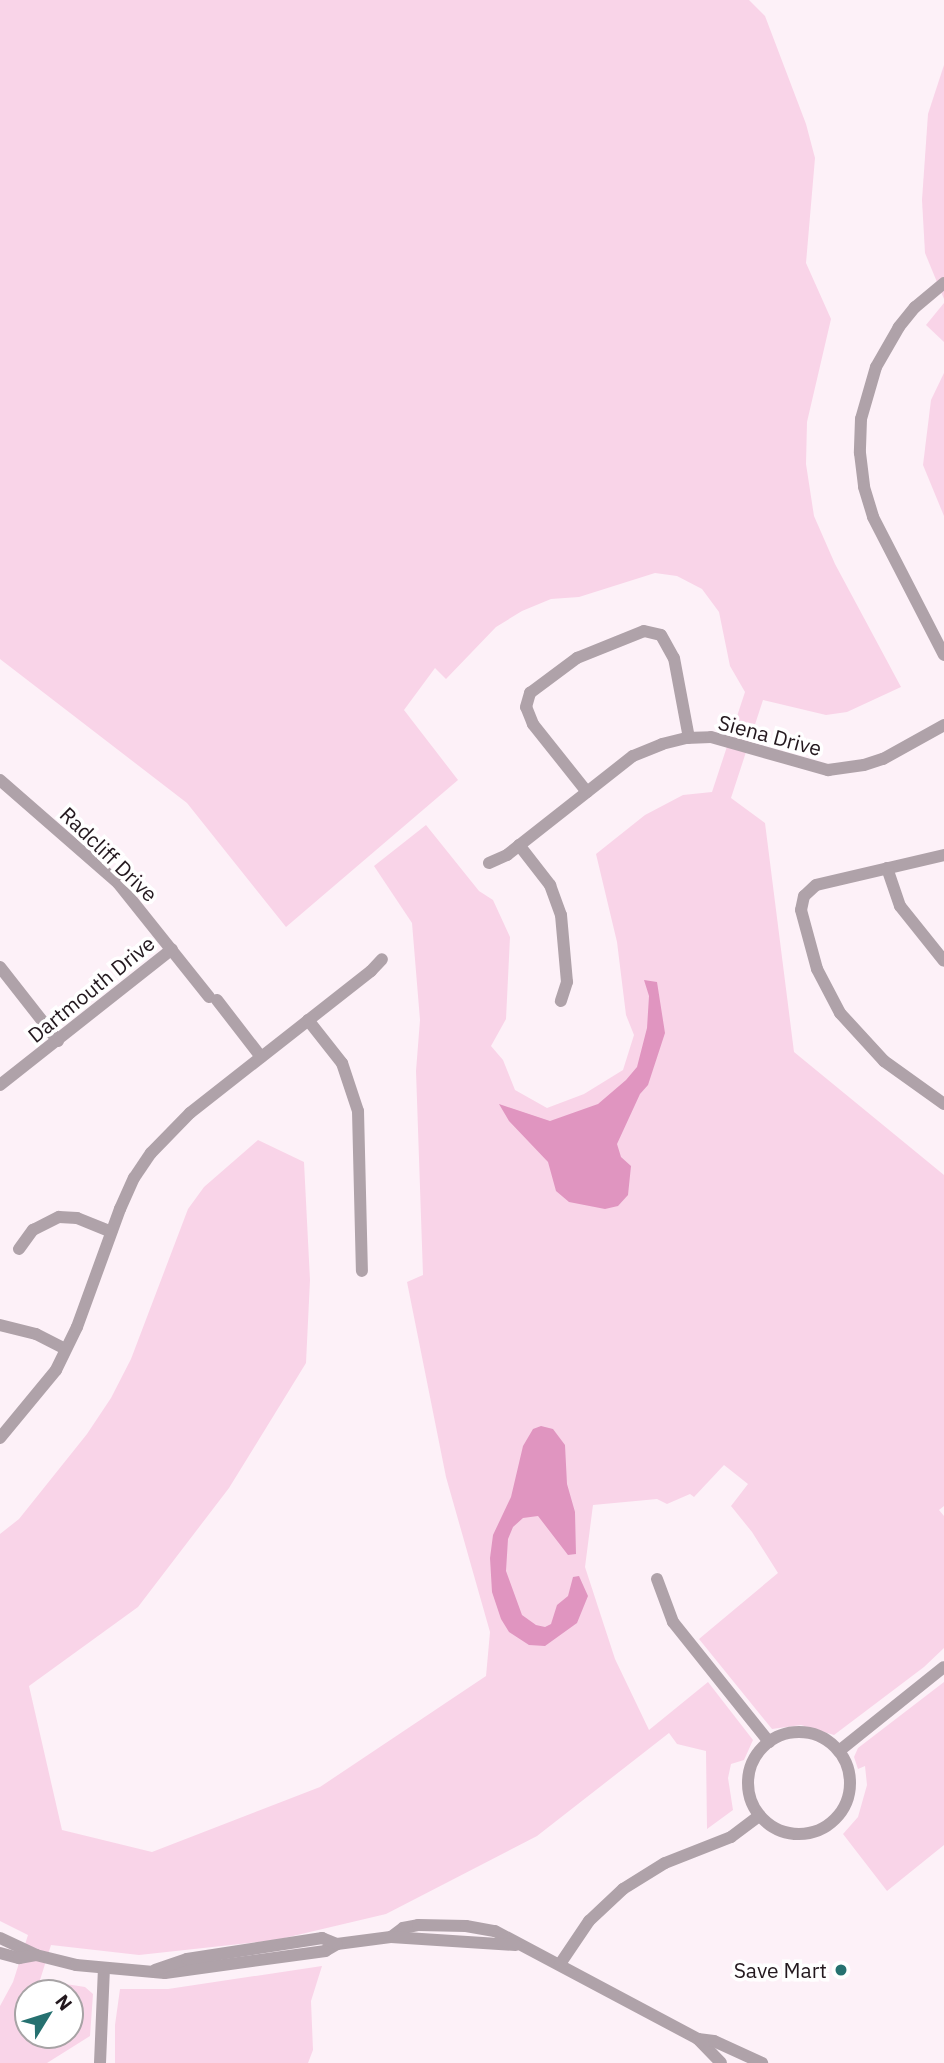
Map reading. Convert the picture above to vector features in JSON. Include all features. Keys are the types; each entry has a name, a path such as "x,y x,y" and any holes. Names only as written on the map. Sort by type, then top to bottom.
{"street":[{"path":"944,284 915,307 899,327 876,367 864,406 860,453 864,487 873,517 944,655"},
{"path":"587,792 533,724 526,707 530,693 584,653 644,631 661,635 674,658 689,738"},
{"name":"Siena Drive","path":"489,863 519,845 645,750 689,738 711,737 828,770 864,765 883,759 944,725"},
{"name":"Radcliff Drive","path":"0,780 118,883 261,1057"},
{"path":"519,845 550,886 561,915 568,982 561,1001"},
{"path":"944,855 811,888 801,905 807,939 823,984 856,1033 884,1061 944,1104"},
{"path":"887,868 900,905 944,961"},
{"name":"Dartmouth Drive","path":"0,1085 172,949"},
{"path":"0,1438 56,1370 77,1327 111,1232 134,1178 151,1153 190,1113 371,971 382,959"},
{"path":"0,967 58,1041"},
{"path":"308,1020 342,1063 358,1111 362,1272"},
{"path":"19,1249 33,1230 59,1217 77,1218 111,1232"},
{"path":"0,1325 36,1334 65,1349"},
{"path":"657,1578 673,1622 769,1742"},
{"path":"838,1751 944,1667"},
{"path":"793,1733 806,1733 818,1736 838,1751 846,1762 850,1788 847,1801 832,1823 808,1833 794,1834 782,1831 760,1815 753,1804 749,1777 759,1752 769,1742 793,1733"},
{"path":"560,1964 589,1922 623,1889 665,1863 731,1837 760,1815"},
{"path":"0,1938 36,1955 104,1969 180,1973 325,1951 337,1944 391,1937 516,1945 560,1964 698,2039 721,2063"},
{"path":"0,1953 19,1958 36,1955"},
{"path":"100,2063 104,1969"},
{"path":"698,2039 714,2041 762,2063"}],"shaded area":[{"path":"0,0 749,0 765,16 806,124 815,158 806,263 831,319 807,422 806,464 814,516 835,564 901,687 847,712 826,715 763,700 731,798 765,823 794,1052 944,1175 944,1506 939,1510 944,1516 944,1648 924,1667 834,1735 801,1725 772,1729 699,1639 778,1573 752,1532 731,1506 748,1484 724,1465 694,1497 690,1494 667,1504 657,1499 593,1505 585,1567 615,1659 649,1730 708,1682 753,1740 744,1760 731,1764 728,1778 733,1810 707,1829 706,1751 677,1744 669,1733 537,1836 386,1914 276,1940 139,1955 51,1945 40,1979 14,1979 14,2049 69,2049 47,2063 0,2063 0,2006 13,1982 28,1935 0,1921 0,1534 19,1519 87,1434 111,1398 131,1359 188,1209 204,1187 258,1140 304,1162 310,1280 306,1363 229,1488 138,1607 29,1686 62,1830 152,1852 320,1787 486,1676 490,1632 446,1477 407,1282 423,1275 416,1071 420,1020 412,923 374,866 426,825 479,891 493,900 510,937 506,1019 491,1046 503,1060 515,1090 547,1108 584,1094 623,1070 634,1035 626,1015 617,942 596,854 645,815 683,795 712,792 745,692 730,666 719,612 702,589 677,576 655,573 579,597 551,599 522,611 496,627 446,679 435,668 404,710 458,780 286,927 187,803 0,659"},
{"path":"944,65 944,299 925,253 922,200 928,114"},
{"path":"944,303 944,342 926,325"},
{"path":"944,373 944,516 923,465 931,400"},
{"path":"644,980 657,982 665,1033 648,1085 640,1094 617,1144 621,1157 631,1166 628,1195 618,1206 605,1209 569,1202 556,1191 548,1162 509,1121 499,1104 550,1121 598,1104 637,1067 647,1028 649,996"},
{"path":"541,1426 553,1429 565,1445 567,1484 575,1512 576,1554 568,1555 538,1516 523,1518 513,1527 508,1539 506,1571 522,1615 536,1625 545,1627 551,1624 557,1605 568,1596 573,1577 579,1576 588,1596 577,1623 545,1646 529,1645 509,1632 501,1619 492,1592 490,1558 493,1535 511,1497 523,1446 533,1429"},
{"path":"944,1682 944,1845 887,1891 843,1834 858,1817 867,1785 865,1766 858,1769 854,1757 858,1748"},
{"path":"322,1966 311,2001 313,2050 308,2063 115,2063 115,2025 120,1989 168,1989"},
{"path":"84,1987 93,1994 90,2036 84,2040"}],"place":[{"name":"Save Mart","path":"841,1970"}]}
